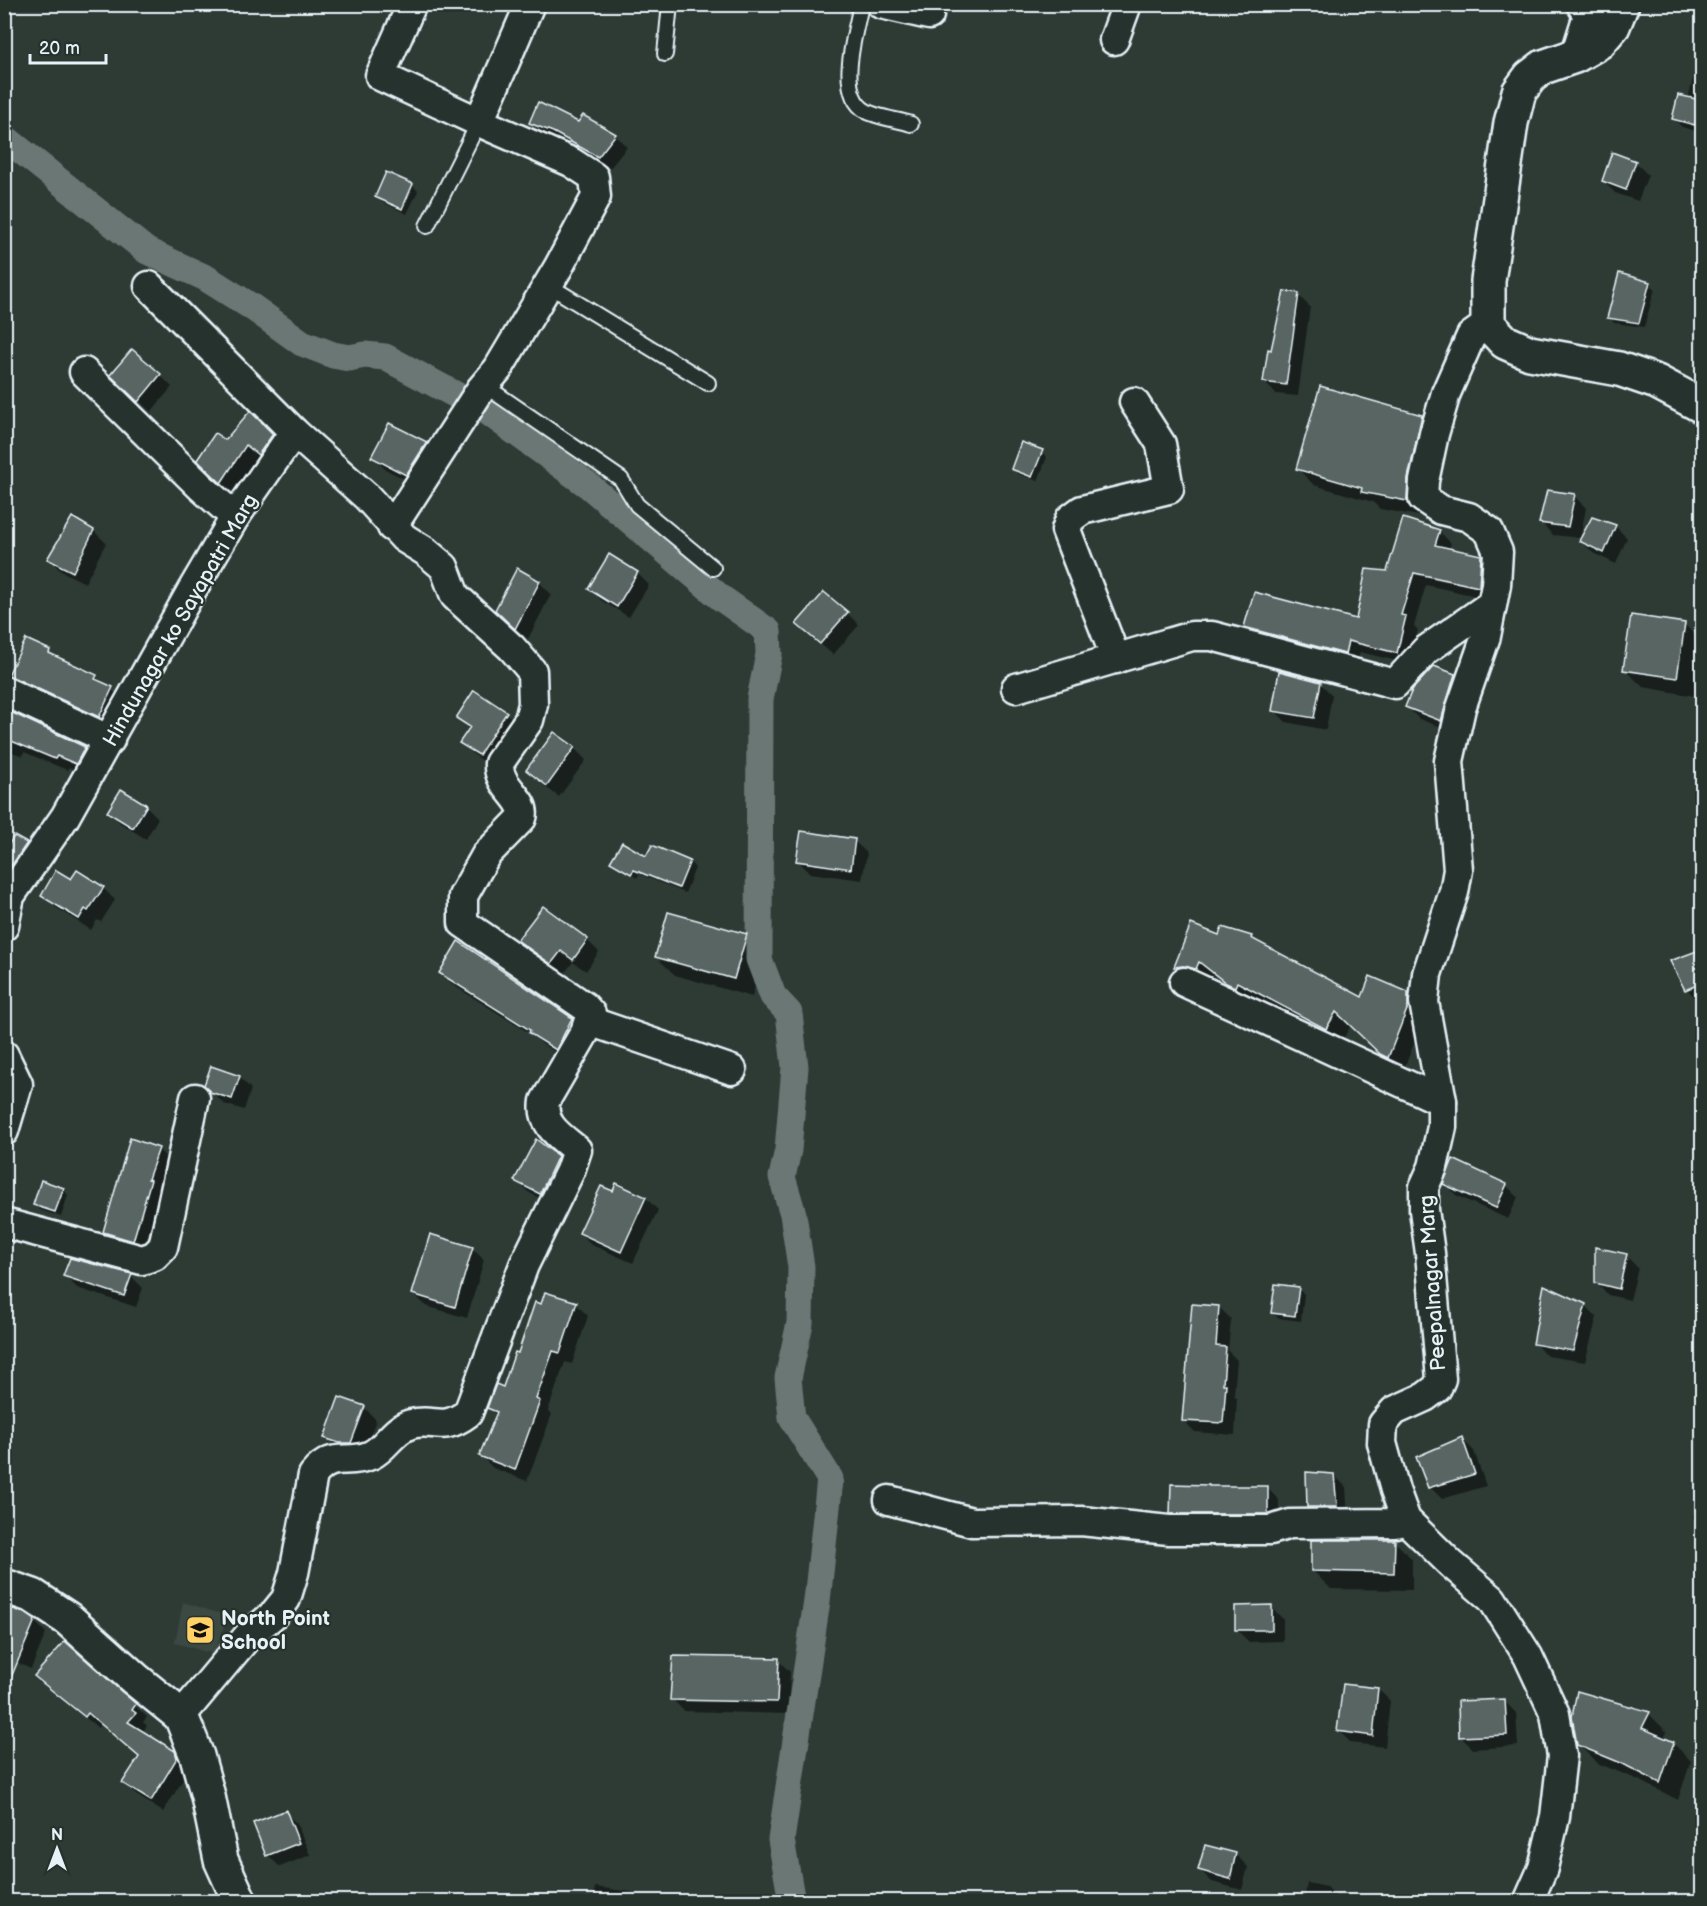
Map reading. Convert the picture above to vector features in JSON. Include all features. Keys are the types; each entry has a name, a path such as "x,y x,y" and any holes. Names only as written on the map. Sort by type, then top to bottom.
{"street":[{"path":"392,526 482,387 498,369 548,285 596,197 594,177 572,162 380,76 412,4"},
{"path":"479,122 530,4"},
{"path":"881,4 929,15"},
{"path":"1114,40 1127,4"},
{"path":"1575,56 1588,15 1581,4"},
{"path":"1622,4 1613,26 1599,42 1575,56 1543,67 1530,77 1519,92 1511,123 1488,280 1488,324 1504,342 1530,353 1619,369 1657,382 1702,406"},
{"path":"149,286 294,432 367,497 404,538 425,551 444,567 455,596 512,648 532,671 533,704 529,720 499,763 498,771 524,813 522,818 486,855 464,896 463,923 584,1006 591,1014 589,1022 545,1101 543,1111 546,1122 577,1150 570,1171 524,1265 468,1413 456,1422 445,1425 410,1425 393,1434 375,1453 360,1459 332,1459 321,1465 314,1475 294,1573 286,1599 248,1636 181,1716"},
{"name":"Peepalnagar Marg","path":"1488,324 1471,336 1446,393 1424,481 1424,498 1441,510 1469,517 1489,531 1498,552 1496,585 1486,636 1461,708 1449,761 1458,870 1454,892 1427,974 1424,1002 1442,1101 1442,1127 1433,1167 1424,1187 1424,1210 1441,1379 1437,1388 1425,1397 1394,1411 1383,1425 1382,1443 1406,1520 1450,1563 1492,1599 1528,1656 1555,1714 1562,1756 1555,1817 1543,1868 1528,1902"},
{"path":"84,372 235,517"},
{"path":"1116,659 1066,530 1070,519 1082,510 1168,489 1161,444 1134,402"},
{"name":"Hindunagar ko Sayapatri Marg","path":"4,926 10,896 65,817 235,517 294,432"},
{"path":"1016,688 1192,636 1212,636 1395,684 1426,650 1492,604"},
{"path":"4,691 110,740"},
{"path":"1184,982 1442,1101"},
{"path":"589,1022 732,1070"},
{"path":"4,1055 18,1084 4,1131"},
{"path":"4,1223 142,1260 154,1256 163,1247 195,1098"},
{"path":"889,1500 972,1522 1081,1521 1169,1530 1271,1530 1290,1524 1395,1523 1406,1520"},
{"path":"4,1586 33,1596 68,1619 181,1716 197,1756 221,1860 240,1902"}],"lane":[{"path":"665,54 670,4"},
{"path":"861,4 848,78 853,98 866,111 911,123"},
{"path":"428,226 479,122"},
{"path":"548,285 708,383"},
{"path":"482,387 621,479 637,505 713,568"}],"shaded area":[{"name":"North Point School","path":"183,1602 228,1616 214,1654 175,1643"}],"building":[{"path":"1678,95 1701,100 1695,125 1672,119"},
{"path":"538,102 578,122 583,115 616,134 598,157 553,132 529,123"},
{"path":"1612,152 1636,161 1626,190 1602,181"},
{"path":"386,172 413,184 402,209 375,197"},
{"path":"1619,273 1650,282 1639,323 1607,318"},
{"path":"1284,291 1299,293 1286,385 1263,382 1268,349 1271,350"},
{"path":"132,349 161,374 138,402 110,375"},
{"path":"1320,386 1422,415 1408,478 1407,501 1361,492 1362,488 1296,469"},
{"path":"250,411 273,434 258,455 246,445 221,483 197,460 215,433 225,440"},
{"path":"389,423 427,442 406,475 371,457"},
{"path":"1021,442 1043,450 1032,477 1011,469"},
{"path":"1547,490 1575,494 1568,527 1539,523"},
{"path":"72,517 94,530 73,572 47,559"},
{"path":"1592,517 1616,525 1604,553 1579,541"},
{"path":"1403,518 1440,530 1435,545 1481,555 1479,587 1414,573 1401,615 1406,616 1397,653 1348,641 1345,654 1244,627 1254,592 1356,619 1366,569 1387,571"},
{"path":"609,554 638,572 617,607 588,589"},
{"path":"517,568 540,581 515,629 495,610"},
{"path":"824,592 848,612 820,644 796,624"},
{"path":"1631,615 1685,623 1677,678 1623,670"},
{"path":"26,639 50,650 49,653 97,675 95,679 113,687 99,717 8,675"},
{"path":"1434,666 1455,674 1441,721 1405,707 1412,690"},
{"path":"1279,671 1321,682 1314,718 1272,711"},
{"path":"474,690 507,712 479,755 459,743 470,727 456,718"},
{"path":"4,709 85,747 76,764 57,756 55,759 4,738"},
{"path":"554,732 575,747 547,786 526,770"},
{"path":"121,789 147,805 133,828 107,812"},
{"path":"801,831 855,839 851,869 796,861"},
{"path":"14,836 27,843 12,865 4,860 4,852"},
{"path":"622,842 646,856 652,845 690,861 679,888 634,870 631,874 610,862"},
{"path":"56,870 71,879 77,870 104,887 88,911 85,909 79,919 41,896"},
{"path":"543,906 588,939 573,960 561,951 551,964 517,940"},
{"path":"668,912 747,934 734,979 655,957"},
{"path":"1191,924 1219,935 1222,927 1252,936 1251,938 1362,997 1370,976 1408,992 1408,1007 1388,1058 1380,1054 1336,1012 1326,1029 1237,982 1235,987 1226,983 1199,962 1196,969 1183,966 1174,967"},
{"path":"458,941 572,1018 556,1050 529,1033 530,1030 439,973"},
{"path":"1702,949 1702,983 1685,990 1670,961"},
{"path":"211,1066 240,1076 232,1099 210,1092 204,1085"},
{"path":"130,1138 159,1148 148,1179 151,1180 133,1241 103,1232"},
{"path":"536,1139 558,1156 540,1194 514,1181"},
{"path":"1453,1159 1507,1184 1496,1208 1443,1184"},
{"path":"41,1180 64,1188 55,1212 33,1205"},
{"path":"616,1183 646,1197 621,1252 579,1233 601,1186 613,1191"},
{"path":"430,1234 473,1247 455,1307 412,1294"},
{"path":"1595,1247 1627,1254 1619,1289 1595,1283"},
{"path":"70,1258 132,1274 124,1296 63,1276"},
{"path":"1275,1284 1299,1287 1295,1316 1271,1313"},
{"path":"1544,1285 1586,1304 1573,1351 1533,1344"},
{"path":"545,1292 577,1302 560,1353 553,1351 536,1399 540,1401 515,1470 479,1456 497,1412 487,1408 496,1384 503,1387 515,1352 518,1353 535,1302 541,1304"},
{"path":"1192,1304 1219,1306 1216,1346 1226,1347 1223,1423 1182,1421"},
{"path":"339,1397 365,1406 351,1443 339,1443 324,1438"},
{"path":"1462,1437 1475,1474 1428,1488 1416,1457"},
{"path":"1306,1472 1334,1474 1337,1507 1307,1507"},
{"path":"1171,1484 1268,1486 1268,1514 1170,1514"},
{"path":"1311,1540 1395,1540 1394,1573 1311,1571"},
{"path":"1272,1605 1272,1630 1235,1630 1235,1606"},
{"path":"4,1606 25,1613 35,1620 5,1692"},
{"path":"65,1641 136,1704 132,1710 136,1713 128,1722 175,1751 177,1758 151,1801 122,1783 139,1757 88,1713 85,1717 34,1676"},
{"path":"673,1656 779,1658 777,1702 670,1700"},
{"path":"1343,1684 1378,1688 1373,1736 1337,1731"},
{"path":"1577,1691 1650,1712 1642,1728 1674,1742 1660,1783 1621,1763 1577,1745 1572,1717"},
{"path":"1505,1699 1507,1735 1459,1737 1458,1701"},
{"path":"286,1810 299,1843 266,1856 253,1823"},
{"path":"1205,1845 1236,1853 1230,1879 1198,1870"}],"waterway":[{"path":"4,137 147,251 206,278 302,343 333,355 349,358 365,355 385,357 488,412 588,485 721,598 768,631 769,654 760,699 759,959 773,996 789,1013 795,1067 788,1150 782,1177 793,1214 801,1267 800,1323 788,1378 792,1418 830,1479 817,1601 781,1840 792,1902"}],"place":[{"name":"North Point School","path":"200,1630"}]}
